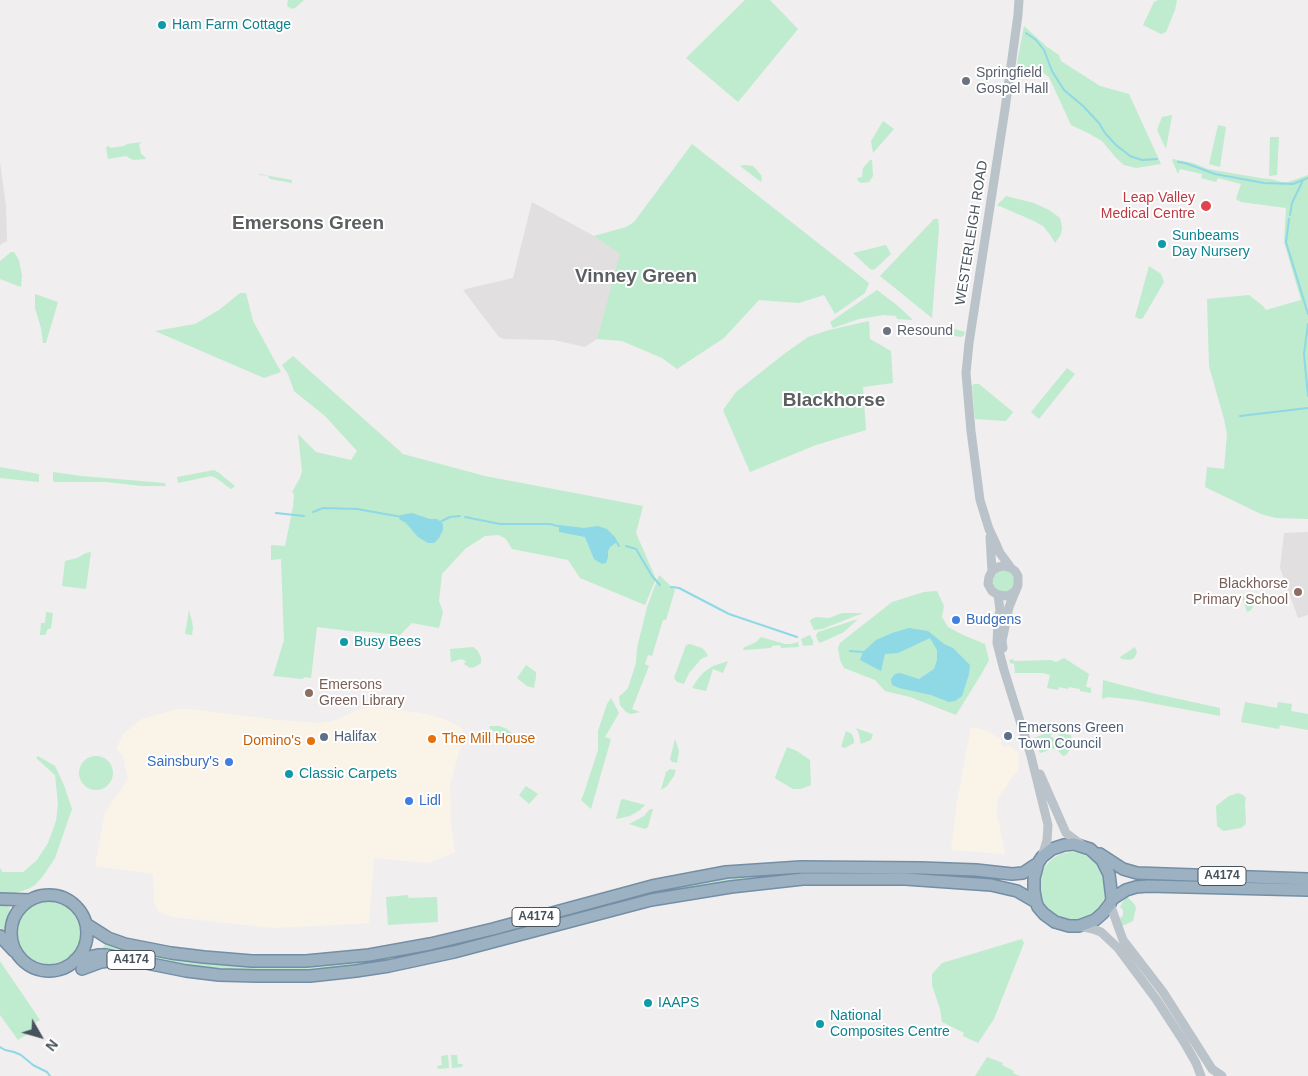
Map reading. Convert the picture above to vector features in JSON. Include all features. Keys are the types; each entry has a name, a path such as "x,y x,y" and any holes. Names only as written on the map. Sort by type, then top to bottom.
{"highway":[{"name":"A4174","path":"0,899 30,900 41,895 52,894 66,899 78,908 86,924 108,938 125,944 204,957 252,961 306,961 369,955 430,944 652,886 726,872 800,867 976,870 1012,874 1023,873 1052,849 1074,844 1104,856 1123,869 1137,873 1308,879"},
{"path":"1086,848 1102,860 1109,874 1111,901"},
{"path":"1036,902 1034,878 1040,860"},
{"name":"A4174","path":"0,936 20,958 36,969 55,970 79,965 98,955 106,955 186,971 219,975 310,976 356,972 454,952 651,900 731,887 803,879 905,879 991,885 1017,891 1036,902 1044,914 1055,922 1070,926 1079,926 1095,920 1103,913 1111,901 1126,890 1136,887 1308,890"},
{"path":"20,958 12,940 11,930 16,914 22,905 30,900"},
{"path":"79,965 86,943 86,924"}],"street":[{"name":"WESTERLEIGH ROAD","path":"1011,568 1000,554 989,529 980,500 966,373 1019,0"},
{"name":"WESTERLEIGH ROAD","path":"989,529 992,571"},
{"path":"1004,669 1002,641 1009,607 1016,590 1019,580 1015,571 1011,568 1004,566 992,571 988,584 992,591 998,595 1007,596 1016,590"},
{"path":"998,595 1000,610 997,643 1031,756 1048,825 1047,840 1040,860"},
{"path":"997,634 1005,625"},
{"path":"1031,756 1066,833 1086,848"},
{"path":"1111,901 1124,940 1163,992 1212,1069 1222,1076"},
{"path":"1079,926 1102,932 1118,948 1170,1020 1196,1063 1201,1076"}],"shaded area":[{"path":"0,162 6,206 7,241 0,245"},
{"path":"532,202 594,236 621,254 597,339 585,347 554,340 504,339 499,337 463,290 513,278"},
{"name":"Blackhorse Primary School","path":"1308,532 1308,615 1298,618 1280,568 1284,533"},
{"path":"370,707 422,713 444,719 459,726 464,735 450,784 451,828 455,852 428,863 374,858 369,923 273,928 172,917 159,912 154,903 153,874 95,866 105,812 128,779 123,756 116,749 123,734 142,719 178,709 189,709 319,723 336,720 355,711"},
{"path":"971,727 991,733 1002,741 1000,744 1005,748 1008,745 1019,753 1018,772 998,798 996,815 1005,854 951,850 957,802"}],"green space":[{"path":"288,0 304,0 292,9 287,6"},
{"path":"745,0 770,0 798,29 738,102 686,58"},
{"path":"1158,0 1177,0 1166,32 1161,34 1143,25 1154,2"},
{"path":"1024,26 1059,55 1061,61 1100,86 1129,94 1161,164 1136,168 1124,165 1102,141 1071,125 1049,77 1042,72 1016,68"},
{"path":"1172,115 1166,149 1157,130 1162,117"},
{"path":"883,121 894,129 873,153 871,141"},
{"path":"1218,125 1226,127 1220,167 1209,164"},
{"path":"1270,137 1279,137 1277,175 1269,176"},
{"path":"142,142 139,144 141,154 146,159 133,160 126,156 108,159 106,147 109,146 110,148"},
{"path":"692,144 869,283 865,293 835,314 824,295 799,303 759,300 724,338 677,369 662,358 622,341 597,339 620,254 594,236 626,227 634,222"},
{"path":"1173,159 1193,163 1208,169 1282,182 1288,182 1308,175 1308,519 1276,518 1261,514 1205,487 1207,467 1224,469 1227,434 1209,366 1207,299 1249,295 1266,310 1301,300 1284,242 1286,208 1241,202 1236,199 1241,184 1218,178 1216,182 1201,178 1202,174 1180,169 1178,174"},
{"path":"872,160 873,176 869,182 861,183 857,178 862,177 863,168"},
{"path":"740,166 753,166 756,169 761,175 761,182"},
{"path":"259,174 292,180 292,183 270,179 268,176"},
{"path":"1006,196 1034,203 1060,218 1061,234 1055,243 1043,226 997,205"},
{"path":"934,219 938,219 939,229 932,318 880,276"},
{"path":"886,245 891,254 872,270 853,253"},
{"path":"11,252 14,252 19,260 22,276 21,287 0,279 0,261"},
{"path":"1149,266 1161,274 1164,282 1143,318 1140,319 1135,317"},
{"path":"877,290 913,320 897,319 896,316 884,315 859,319 833,328 830,322"},
{"path":"240,293 246,293 253,321 281,372 264,378 155,331 195,324 219,310"},
{"path":"35,294 58,302 46,343 43,343 35,308"},
{"path":"869,321 870,339 891,351 893,383 863,387 866,430 816,445 750,472 723,410 736,392 808,337"},
{"path":"937,324 965,332 964,335 961,337 947,333"},
{"path":"293,356 403,454 485,476 643,506 636,533 656,579 645,605 580,578 568,560 512,549 506,539 499,535 485,536 465,549 442,574 439,601 443,612 439,628 412,623 395,640 389,634 317,627 311,678 273,676 284,640 281,559 271,560 271,545 285,546 293,507 294,494 292,492 302,471 298,434 316,452 351,460 357,451 325,416 294,391 288,374 282,365"},
{"path":"1067,368 1075,374 1039,419 1031,412"},
{"path":"979,384 1013,412 1006,421 975,419 972,386"},
{"path":"0,467 39,474 39,482 0,478"},
{"path":"214,470 235,486 231,489 211,476 178,483 177,477"},
{"path":"53,472 165,483 166,486 142,486 106,482 54,482"},
{"path":"91,552 86,589 62,586 65,561"},
{"path":"1004,570 1012,573 1015,581 1012,589 1004,592 996,589 993,581 996,573"},
{"path":"659,575 675,590 652,656 648,655 645,664 649,666 632,709 640,712 631,714 626,712 620,705 619,696 628,688 636,663 637,648 647,607"},
{"path":"937,591 944,606 942,617 948,627 985,644 989,660 956,715 910,697 885,691 875,680 844,668 840,660 838,648 840,643 892,602 924,592"},
{"path":"1246,596 1253,600 1254,605 1247,612 1242,597"},
{"path":"189,610 193,628 192,635 185,634"},
{"path":"46,612 53,613 51,628 47,630 46,634 40,635 41,623 45,623"},
{"path":"842,613 863,613 822,629 814,630 810,621 816,617 829,618"},
{"path":"858,619 844,632 820,643 818,641 816,635 818,632"},
{"path":"810,635 813,645 803,646 801,639"},
{"path":"761,637 785,644 798,642 799,647 781,648 780,645 772,646 771,648 744,650 743,648 756,642"},
{"path":"690,644 702,648 708,656 701,659 689,673 684,684 677,682 674,678 686,645"},
{"path":"473,647 481,657 481,663 470,668 464,664 466,661 461,659 451,662 450,649"},
{"path":"1135,647 1137,653 1134,658 1130,660 1121,659 1120,657"},
{"path":"1064,658 1089,674 1086,687 1091,688 1091,693 1069,687 1068,689 1059,687 1058,690 1047,688 1050,675 1043,673 1014,673 1014,664 1010,663 1009,660 1051,660 1056,662"},
{"path":"728,661 723,673 713,669 706,691 692,688 704,672 713,666"},
{"path":"526,665 536,672 534,688 527,686 517,678"},
{"path":"1103,680 1220,708 1220,716 1135,700 1108,697 1102,699"},
{"path":"611,698 619,713 605,737 611,739 591,809 581,800 598,750 598,731 607,704"},
{"path":"1245,702 1277,708 1278,702 1292,704 1291,711 1308,714 1308,730 1280,725 1279,729 1241,722"},
{"path":"490,726 499,726 513,734 509,738 504,738 489,728"},
{"path":"855,728 873,734 871,740 861,744 858,731"},
{"path":"1054,730 1050,736 1055,739 1061,733 1071,735 1073,745 1066,755 1063,756 1056,748 1040,753 1034,738"},
{"path":"846,731 852,734 854,743 845,748 841,747"},
{"path":"675,739 679,751 677,763 672,762 670,759"},
{"path":"787,747 810,760 811,785 801,789 793,789 776,779 775,777"},
{"path":"38,756 55,766 72,809 55,858 43,876 35,885 28,889 16,893 0,893 0,868 2,872 23,872 37,860 48,843 56,821 58,804 55,775 36,758"},
{"path":"96,756 108,761 113,773 108,785 96,790 84,785 79,773 84,761"},
{"path":"670,769 676,770 674,776 667,786 661,790 666,772"},
{"path":"526,786 538,794 529,804 519,795"},
{"path":"1238,793 1246,798 1246,824 1241,828 1223,831 1217,826 1216,806 1229,796"},
{"path":"621,800 645,805 630,816 616,819"},
{"path":"650,809 653,809 648,827 645,829 629,824 644,816"},
{"path":"1073,852 1086,855 1097,862 1104,873 1107,886 1104,899 1097,910 1086,917 1073,920 1060,917 1049,910 1042,899 1039,886 1042,873 1049,862 1060,855"},
{"path":"787,871 947,873 999,878 998,882 804,875 504,934 503,930 590,905 714,877"},
{"path":"408,895 409,900 409,898 437,897 438,922 388,925 386,897"},
{"path":"1127,896 1136,908 1133,921 1122,926 1120,918 1123,916 1123,910 1120,907"},
{"path":"49,900 67,906 75,914 81,932 75,950 67,958 49,964 31,958 23,950 17,932 23,914 31,906"},
{"path":"0,904 10,907 4,932 0,928"},
{"path":"499,931 499,936 481,941 362,966 300,972 240,971 189,967 100,950 107,943 266,966"},
{"path":"1022,939 1024,943 994,1019 978,1043 963,1036 964,1033 942,1022 932,985 932,974 942,963"},
{"path":"0,961 40,1020 31,1025 34,1030 18,1040 0,1015"},
{"path":"448,1055 449,1068 438,1069 437,1066 442,1065 441,1056"},
{"path":"451,1055 457,1055 458,1064 463,1064 462,1067 452,1068"},
{"path":"987,1057 1003,1063 1002,1065 1020,1076 975,1076"}],"water":[{"path":"412,513 430,519 437,519 443,524 443,530 434,543 428,543 418,537 406,523 399,519 401,515"},
{"path":"559,525 584,528 598,526 607,529 617,542 610,547 606,563 602,564 594,559 585,537 559,532"},
{"path":"909,628 928,631 944,644 953,648 970,665 962,696 955,701 949,702 931,695 892,685 891,679 895,674 900,673 919,679 934,669 937,660 937,650 930,638 898,653 885,654 881,671 860,660 863,652 876,640"}],"waterway":[{"path":"1026,33 1036,40 1044,50 1052,71 1064,90 1083,106 1116,145 1130,156 1142,160 1157,159"},
{"path":"1178,162 1215,174 1264,183 1293,184 1308,178"},
{"path":"1290,215 1292,203 1303,180"},
{"path":"1289,219 1286,242 1308,314"},
{"path":"1308,324 1304,354 1308,396"},
{"path":"1240,416 1308,408"},
{"path":"313,512 323,508 357,509 402,517"},
{"path":"276,513 304,516"},
{"path":"440,522 450,517 460,516"},
{"path":"465,517 500,524 550,524 561,527"},
{"path":"616,541 619,546"},
{"path":"626,546 636,549 652,576 660,585"},
{"path":"671,587 679,588 729,614 797,637"},
{"path":"850,651 863,652"},
{"path":"0,1047 21,1055 50,1076"}],"place":[{"name":"Ham Farm Cottage","path":"162,25"},
{"name":"Springfield Gospel Hall","path":"966,81"},
{"name":"Leap Valley Medical Centre","path":"1206,206"},
{"name":"Sunbeams Day Nursery","path":"1162,244"},
{"name":"Resound","path":"887,331"},
{"name":"Blackhorse Primary School","path":"1298,592"},
{"name":"Budgens","path":"956,620"},
{"name":"Busy Bees","path":"344,642"},
{"name":"Emersons Green Library","path":"309,693"},
{"name":"Emersons Green Town Council","path":"1008,736"},
{"name":"Halifax","path":"324,737"},
{"name":"The Mill House","path":"432,739"},
{"name":"Domino's","path":"311,741"},
{"name":"Sainsbury's","path":"229,762"},
{"name":"Classic Carpets","path":"289,774"},
{"name":"Lidl","path":"409,801"},
{"name":"IAAPS","path":"648,1003"},
{"name":"National Composites Centre","path":"820,1024"}],"district":[{"name":"Emersons Green","path":"308,224"},
{"name":"Vinney Green","path":"636,277"},
{"name":"Blackhorse","path":"834,401"}]}
